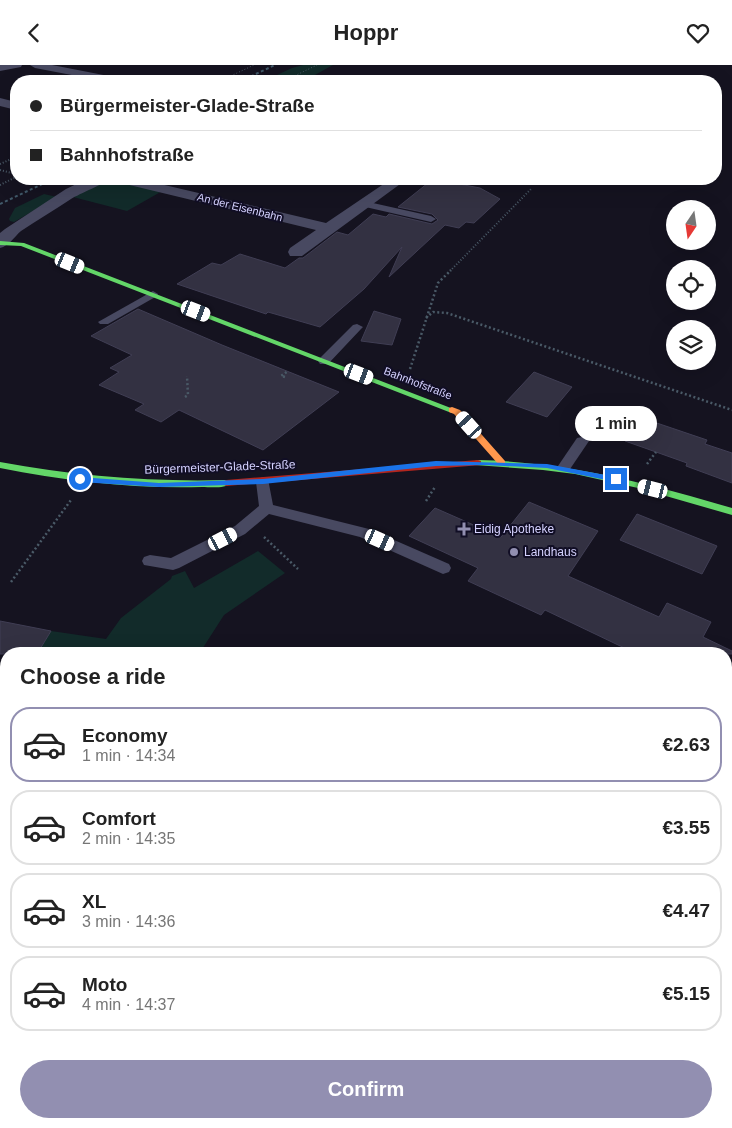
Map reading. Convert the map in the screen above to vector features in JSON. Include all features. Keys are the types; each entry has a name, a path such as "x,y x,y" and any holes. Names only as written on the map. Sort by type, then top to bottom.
{"street":[{"path":"0,68 17,65"},
{"path":"35,65 88,75"},
{"path":"0,243 10,231 43,212 83,185"},
{"name":"An der Eisenbahn","path":"147,185 329,229"},
{"path":"296,252 391,185"},
{"name":"Bahnhofstraße","path":"0,243 22,244 458,412 502,463"},
{"name":"Bürgermeister-Glade-Straße","path":"0,465 80,479 159,485 263,481 436,463 502,463"},
{"path":"502,463 563,469 597,475 672,493 732,512"}],"lane":[{"path":"364,204 431,219"},
{"path":"104,322 153,295"},
{"path":"324,361 358,327"},
{"path":"563,469 582,441"},
{"path":"263,481 266,508"},
{"path":"150,561 173,564 240,530 266,508"},
{"path":"266,508 364,533 443,568"}],"path":[{"path":"233,75 254,65"},
{"path":"296,75 317,65"},
{"path":"404,392 438,283 532,188"},
{"path":"426,318 433,312 447,313 732,410"},
{"path":"185,397 188,395 187,376"},
{"path":"11,583 70,503 80,479"},
{"path":"249,523 298,569"}],"green space":[{"path":"303,65 333,65 315,75 277,75"},
{"path":"97,185 137,185 164,190 127,211 73,197"},
{"path":"44,194 57,197 14,222 10,221 9,219 15,208"},
{"path":"258,551 285,573 224,615 203,647 41,647 51,631 106,639 121,618 171,579 172,576 185,571 194,588"}],"building":[{"path":"426,185 464,185 480,188 500,199 474,223 466,222 459,228 445,225 389,277 402,247 364,289 320,327 268,312 266,314 177,284 212,263 221,265 240,254 285,268 299,258 303,258 337,232 348,235 373,214 386,217 389,214 432,224 438,220 432,214 398,207"},
{"path":"138,309 339,392 263,450 179,410 161,422 135,410 144,404 99,385 119,372 110,368 132,355 91,336"},
{"path":"374,311 401,319 392,345 361,341"},
{"path":"534,372 572,387 547,417 506,402"},
{"path":"642,418 707,440 705,444 732,453 732,483 686,466 687,463 625,441"},
{"name":"Landhaus","path":"529,502 598,531 568,576 659,617 667,603 711,622 703,637 724,647 622,647 545,610 541,615 468,581 478,568 409,536 435,508 501,537"},
{"path":"637,514 717,546 702,574 620,540"},
{"path":"0,621 51,631 41,647 0,647"}],"railway":[{"path":"254,75 275,65"},
{"path":"0,204 40,185"}],"traffic: fast":[{"path":"0,243 22,244 452,410"},
{"path":"478,463 543,467 607,477 670,493 732,512"},
{"path":"0,465 84,479 169,484 226,483"}],"traffic: slow":[{"path":"452,410 457,412 502,463"}],"traffic: jam":[{"path":"226,483 478,463"}],"place":[{"name":"Eidig Apotheke","path":"464,529"},
{"name":"Landhaus","path":"514,552"}],"route":[{"path":"80,479 159,485 263,481 436,463 502,463 547,466 616,479"}]}
